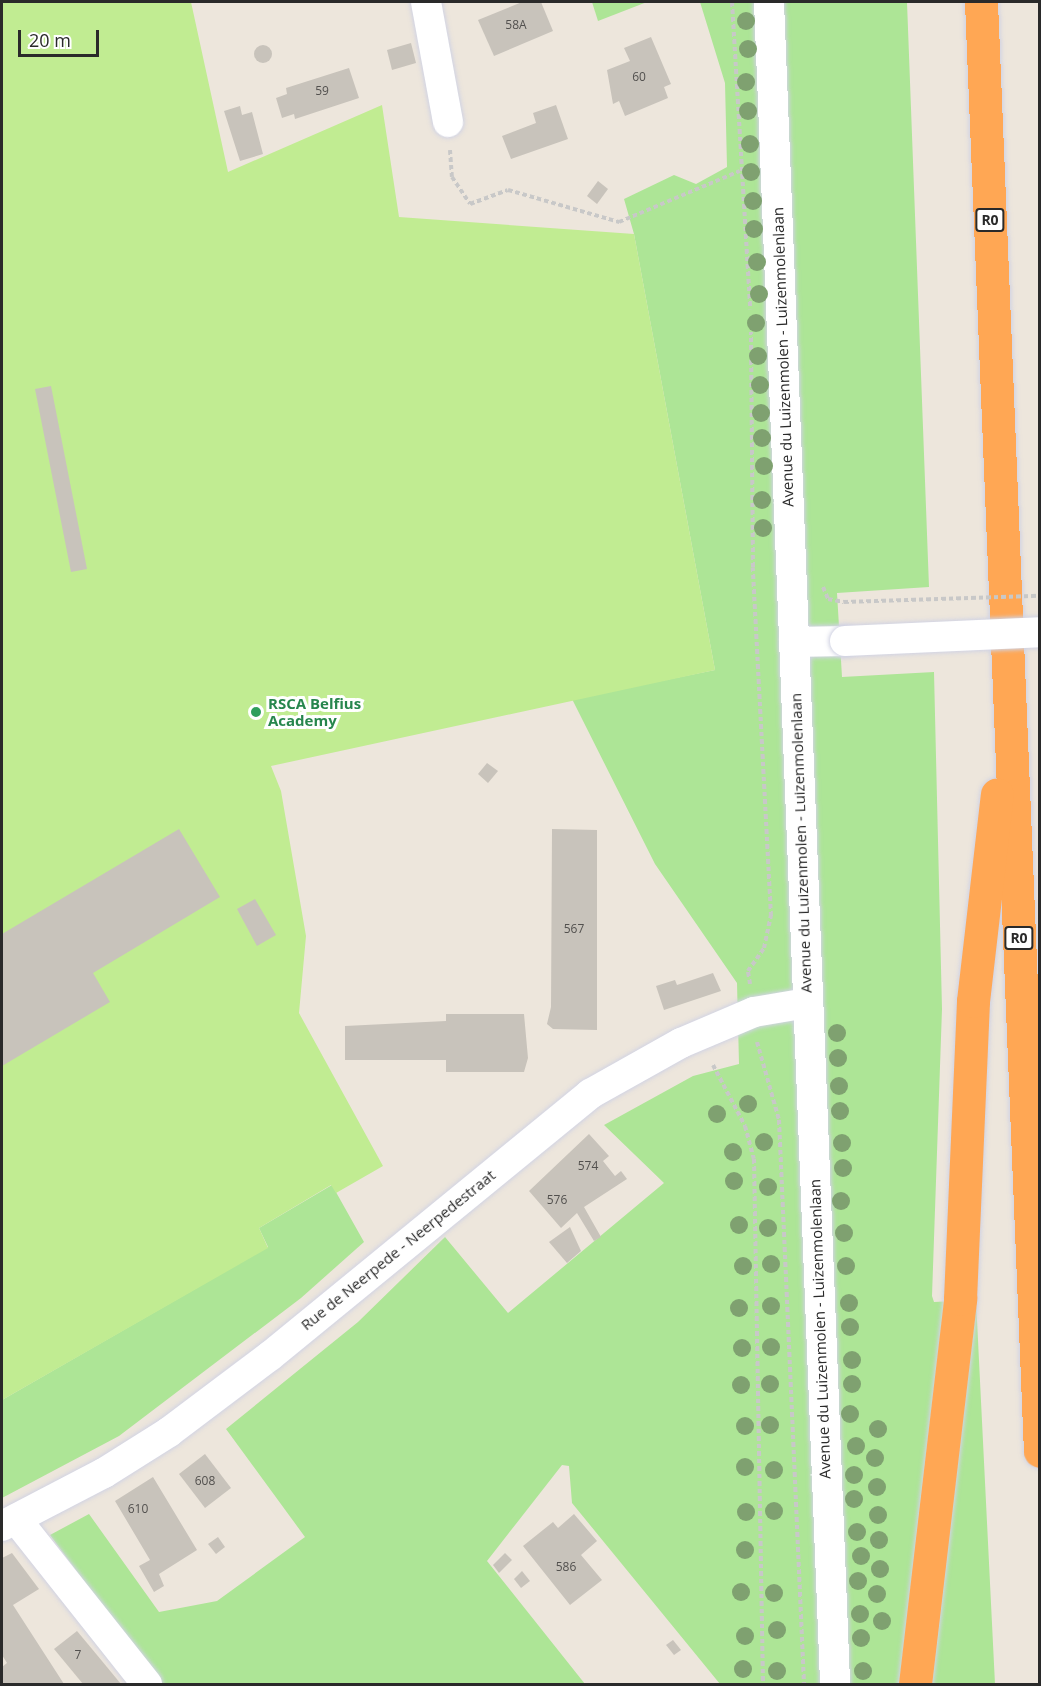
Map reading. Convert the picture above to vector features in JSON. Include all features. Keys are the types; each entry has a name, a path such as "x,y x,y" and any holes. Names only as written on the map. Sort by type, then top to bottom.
{"highway":[{"name":"R0","path":"981,2 1040,1450"},
{"path":"915,1684 960,1299 972,1001 1009,694"}],"street":[{"path":"426,2 448,122"},
{"name":"Avenue du Luizenmolen - Luizenmolenlaan","path":"769,2 835,1684"},
{"path":"794,642 1040,632"},
{"name":"Rue de Neerpede - Neerpedestraat","path":"9,1522 104,1473 178,1425 270,1356 590,1094 681,1043 754,1012 807,1003"},
{"path":"9,1522 147,1684"}],"path":[{"path":"732,2 750,315"},
{"path":"448,122 452,177 471,204 507,190 618,222 740,171"},
{"path":"751,326 753,567 771,916 764,948 748,971 760,1064 777,1100 779,1120 804,1684"},
{"path":"844,602 1040,596"},
{"path":"713,1065 745,1126 754,1159 763,1684"}],"green space":[{"name":"RSCA Belfius Academy","path":"2,2 191,2 228,172 382,105 399,217 634,234 715,670 271,766 281,791 306,936 299,1013 383,1166 336,1193 331,1185 259,1228 268,1248 2,1400"},
{"path":"592,2 647,2 598,21"},
{"path":"700,2 907,2 929,587 837,593 842,677 934,672 942,1009 932,1296 934,1302 976,1300 995,1684 720,1684 572,1503 569,1466 562,1465 487,1561 585,1684 160,1684 50,1535 89,1514 159,1612 217,1601 305,1537 226,1429 358,1322 445,1237 508,1313 664,1183 604,1125 693,1076 739,1064 737,983 655,864 572,699 715,670 634,234 624,199 674,175 696,184 727,167 725,83"},
{"path":"332,1185 364,1242 301,1298 119,1436 2,1498 2,1400 268,1247 259,1228"}],"building":[{"path":"522,2 541,2 553,31 494,56 478,20"},
{"path":"651,37 671,84 664,87 668,98 625,116 619,101 613,104 607,70 630,61 624,48"},
{"path":"411,43 416,63 392,70 387,50"},
{"path":"263,45 269,48 272,54 269,60 263,63 257,60 254,54 257,48"},
{"path":"349,68 359,98 295,119 294,114 282,118 276,98 287,94 286,88"},
{"path":"556,105 568,139 511,159 502,136 536,123 533,113"},
{"path":"240,106 242,115 252,112 263,154 240,161 224,111"},
{"path":"598,181 608,189 597,204 587,196"},
{"path":"51,386 87,569 71,572 35,389"},
{"path":"487,763 498,771 488,783 478,774"},
{"path":"179,829 220,897 93,973 110,1002 2,1066 2,934"},
{"path":"552,829 597,830 597,1030 553,1029 547,1024 551,1007"},
{"path":"255,899 276,935 257,946 237,909"},
{"path":"713,973 721,991 664,1010 656,986 675,980 677,985"},
{"path":"446,1014 524,1014 528,1058 524,1072 446,1072 446,1060 345,1060 345,1026 446,1021"},
{"path":"589,1134 609,1156 603,1161 615,1176 621,1171 627,1179 584,1207 601,1237 594,1241 577,1213 561,1228 529,1191"},
{"path":"570,1227 581,1251 567,1263 549,1242"},
{"path":"205,1454 231,1488 205,1508 179,1474"},
{"path":"153,1477 197,1550 159,1574 164,1586 154,1592 139,1566 150,1560 115,1501"},
{"path":"574,1514 597,1541 581,1555 602,1580 570,1605 523,1546 553,1522 558,1528"},
{"path":"218,1537 225,1547 216,1554 208,1544"},
{"path":"12,1553 39,1589 13,1605 64,1684 2,1684 2,1667 7,1663 2,1655 2,1558"},
{"path":"505,1553 512,1560 499,1573 493,1565"},
{"path":"522,1571 530,1581 521,1588 514,1579"},
{"path":"77,1631 121,1684 83,1684 54,1649"},
{"path":"673,1640 681,1650 674,1655 666,1645"}],"place":[{"name":"RSCA Belfius Academy","path":"256,712"}]}
